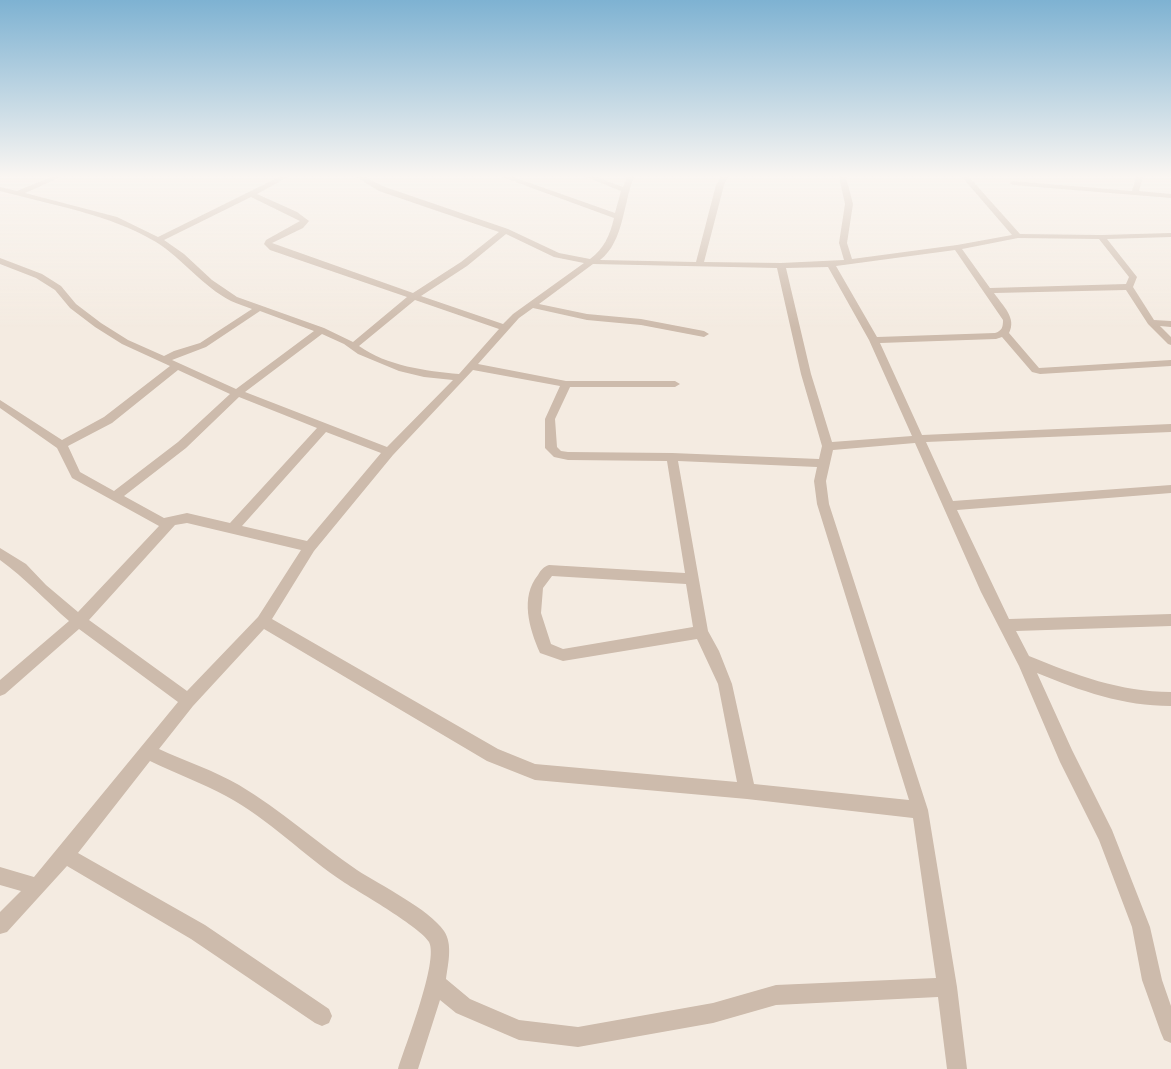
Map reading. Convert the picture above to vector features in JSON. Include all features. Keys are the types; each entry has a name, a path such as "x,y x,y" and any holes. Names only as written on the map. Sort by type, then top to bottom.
{"street":[{"path":"131,227 158,240 181,256 209,282 234,299 320,330 354,346 361,352 403,369 424,374 461,378"},
{"path":"158,240 184,227"},
{"path":"298,227 268,244 273,248 505,328"},
{"path":"492,227 550,252 594,262 781,266 832,264 957,247 1018,236 1101,237 1171,235"},
{"path":"0,925 37,887 65,854 188,701 263,620 310,547 389,452 461,378 516,316 594,262 602,254 614,234 616,227"},
{"path":"700,263 709,227"},
{"path":"845,227 843,243 848,261"},
{"path":"1010,227 1018,236"},
{"path":"354,346 413,296 464,264 504,231"},
{"path":"1101,237 1132,277 1129,288 1152,322 1171,342"},
{"path":"874,340 996,336 1004,333 1008,326 1008,320 957,247"},
{"path":"0,261 40,276 58,288 73,306 98,325 126,342 237,393 389,452"},
{"path":"832,264 874,340 917,439 988,592 1007,625 1049,714 1066,756 1106,836 1141,927 1152,980 1171,1032"},
{"path":"781,266 806,374 828,446 820,481 823,504 920,810 947,987 957,1069"},
{"path":"987,291 1129,288"},
{"path":"531,305 588,317 641,322 704,334"},
{"path":"164,360 177,353 203,345 258,309"},
{"path":"1152,322 1171,324"},
{"path":"114,497 182,444 237,393 320,330"},
{"path":"1004,333 1036,370 1040,372 1171,362"},
{"path":"61,446 108,420 177,366"},
{"path":"471,366 566,384 674,384"},
{"path":"566,384 550,419 551,448 558,454 568,456 672,457 823,463"},
{"path":"0,403 61,446 68,454 76,475 161,522 171,522 187,518 310,547"},
{"path":"232,529 324,427"},
{"path":"828,446 917,439 1171,428"},
{"path":"672,457 701,632 714,656 725,684 747,791"},
{"path":"948,506 1171,489"},
{"path":"0,689 79,621 171,522"},
{"path":"0,553 21,568 41,589 79,621 188,701"},
{"path":"692,579 548,570 536,587 534,613 545,648 562,655 701,632"},
{"path":"263,620 493,755 535,772 747,791 920,810"},
{"path":"1007,625 1171,620"},
{"path":"1024,661 1099,691 1152,700 1171,699"},
{"path":"147,752 232,790 261,809 349,875 425,924 438,938 440,953 436,983 408,1069"},
{"path":"65,854 198,932 322,1016"},
{"path":"0,876 37,887"},
{"path":"436,983 463,1006 519,1030 578,1037 713,1013 776,995 947,987"}]}
